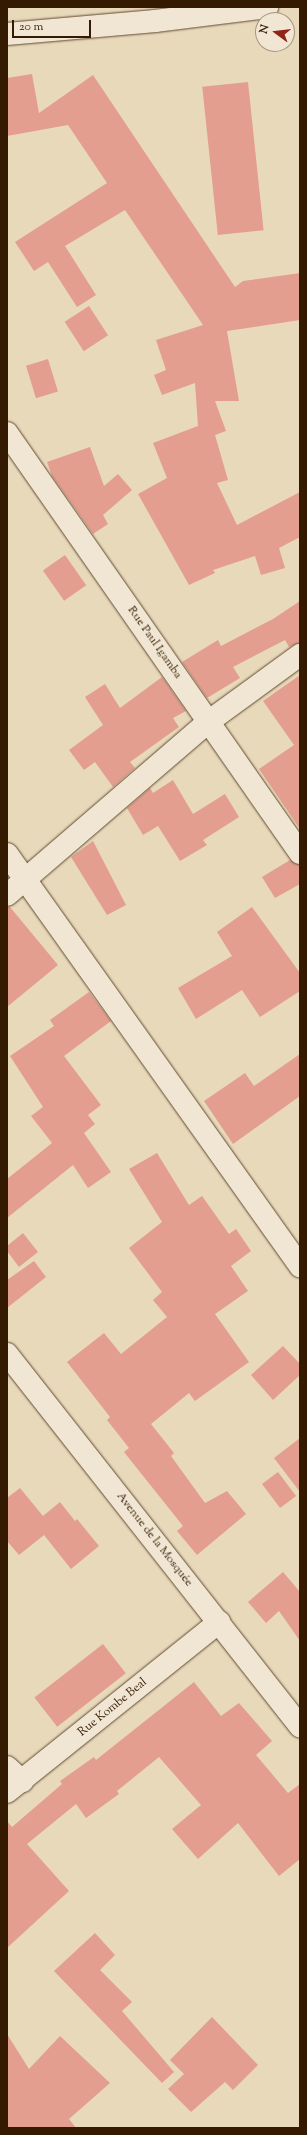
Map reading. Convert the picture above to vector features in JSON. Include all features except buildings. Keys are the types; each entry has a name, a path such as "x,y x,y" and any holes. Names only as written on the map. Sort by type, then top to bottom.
{"street":[{"path":"7,34 155,21 268,7"},
{"name":"Rue Paul Igamba","path":"7,433 300,853"},
{"path":"7,895 208,722 300,655"},
{"path":"7,854 300,1266"},
{"name":"Avenue de la Mosquée","path":"7,1354 300,1727"},
{"name":"Rue Kombe Beal","path":"12,1780 219,1622"}]}
